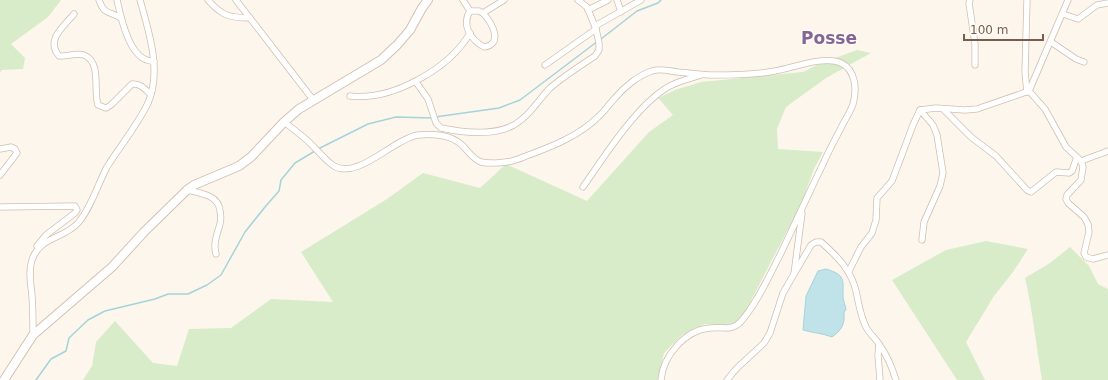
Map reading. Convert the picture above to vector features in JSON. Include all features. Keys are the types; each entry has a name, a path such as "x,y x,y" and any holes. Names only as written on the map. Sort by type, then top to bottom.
{"street":[{"path":"99,0 104,10 121,18"},
{"path":"117,0 121,18 130,42 138,55 148,61 154,61"},
{"path":"36,252 42,244 71,229 80,220 105,171 141,116 148,102 153,79 154,61 140,0"},
{"path":"208,0 216,10 227,16 250,18"},
{"path":"236,0 314,101"},
{"path":"4,380 33,336 112,267 144,232 187,190 194,185 235,168 247,161 284,122 299,109 381,60 410,30 428,0"},
{"path":"463,0 470,11"},
{"path":"483,13 504,0"},
{"path":"416,82 428,99 436,123 441,128 450,130 492,132 506,130 520,121 559,81 595,56 599,50 595,27 587,7 578,0"},
{"path":"588,10 608,0"},
{"path":"617,0 621,12"},
{"path":"545,65 595,27 641,0"},
{"path":"970,0 969,3 973,22 976,64"},
{"path":"1027,0 1025,65 1028,92 1045,109 1066,147 1079,159 1083,167 1081,180 1067,195 1066,199 1068,203 1084,217 1088,224 1089,232 1084,253 1086,257 1093,259 1108,255"},
{"path":"920,110 977,109 1028,92 1068,0"},
{"path":"1063,14 1078,19 1097,5 1108,4"},
{"path":"470,11 479,11 483,13 493,29 496,37 490,46 484,47 474,40 466,20 470,11"},
{"path":"74,14 56,35 54,47 59,56 64,57 73,54 84,55 93,63 96,70 96,99 98,105 106,108 132,84 136,83 150,94"},
{"path":"350,96 359,97 393,91 416,82 454,54 470,33"},
{"path":"1051,42 1076,59 1084,62"},
{"path":"284,122 312,145 321,156 336,167 350,168 360,166 414,136 435,134 451,138 460,143 467,152 478,161 486,163 512,161 562,141 587,127 600,116 616,96 639,77 652,71 660,70 703,75 742,75 775,71 819,61 839,62 848,69 854,79 856,90 853,106 824,160 794,225 757,298 736,326 729,329 710,328 699,330 683,340 670,353 665,363 661,380"},
{"path":"583,187 618,139 659,92 674,84 703,75"},
{"path":"943,109 972,137 996,156 1030,192 1056,172 1069,174 1079,159 1108,151"},
{"path":"920,110 933,125 937,135 943,173 940,186 924,222 922,240"},
{"path":"849,271 862,247 872,233 876,220 877,198 892,181 912,125 920,110"},
{"path":"0,149 11,147 15,149 16,153 0,175"},
{"path":"187,190 209,196 216,200 220,209 221,221 214,246 216,254"},
{"path":"0,207 75,206 77,210 39,242 30,269 33,336"},
{"path":"794,274 802,206"},
{"path":"727,380 737,368 764,343 770,333 783,293 811,245 816,242 821,242 828,248 849,271 856,290 861,317 867,329 880,344 893,368 896,380"},
{"path":"880,344 878,355 880,380"}],"green space":[{"path":"0,0 61,0 48,17 11,44 25,58 23,69 2,70 0,73"},
{"path":"857,50 871,53 826,78 786,107 777,129 778,149 823,152 814,169 802,202 742,318 732,326 705,324 682,335 664,353 658,380 83,380 92,366 96,342 115,321 153,363 177,366 189,329 231,328 271,299 333,302 301,252 387,199 423,173 480,188 506,164 587,201 649,132 673,115 658,98 675,90 701,82 803,72 819,64"},
{"path":"986,241 1028,249 1013,272 994,296 966,342 985,380 957,380 892,280 946,250"},
{"path":"1070,247 1089,266 1098,284 1108,289 1108,380 1042,380 1025,278 1050,263"}],"water":[{"path":"826,269 837,274 842,279 843,299 846,308 842,326 832,337 803,330 806,296 818,271"}],"waterway":[{"path":"601,39 637,11 658,3 661,0"},
{"path":"435,117 499,108 520,100 598,41"},
{"path":"318,149 368,124 396,117 432,118"},
{"path":"36,380 51,359 66,351 69,338 88,320 105,311 155,299 168,294 188,294 207,285 221,275 245,232 279,191 281,180 295,163 315,151"}],"district":[{"name":"Posse","path":"829,38"}]}
